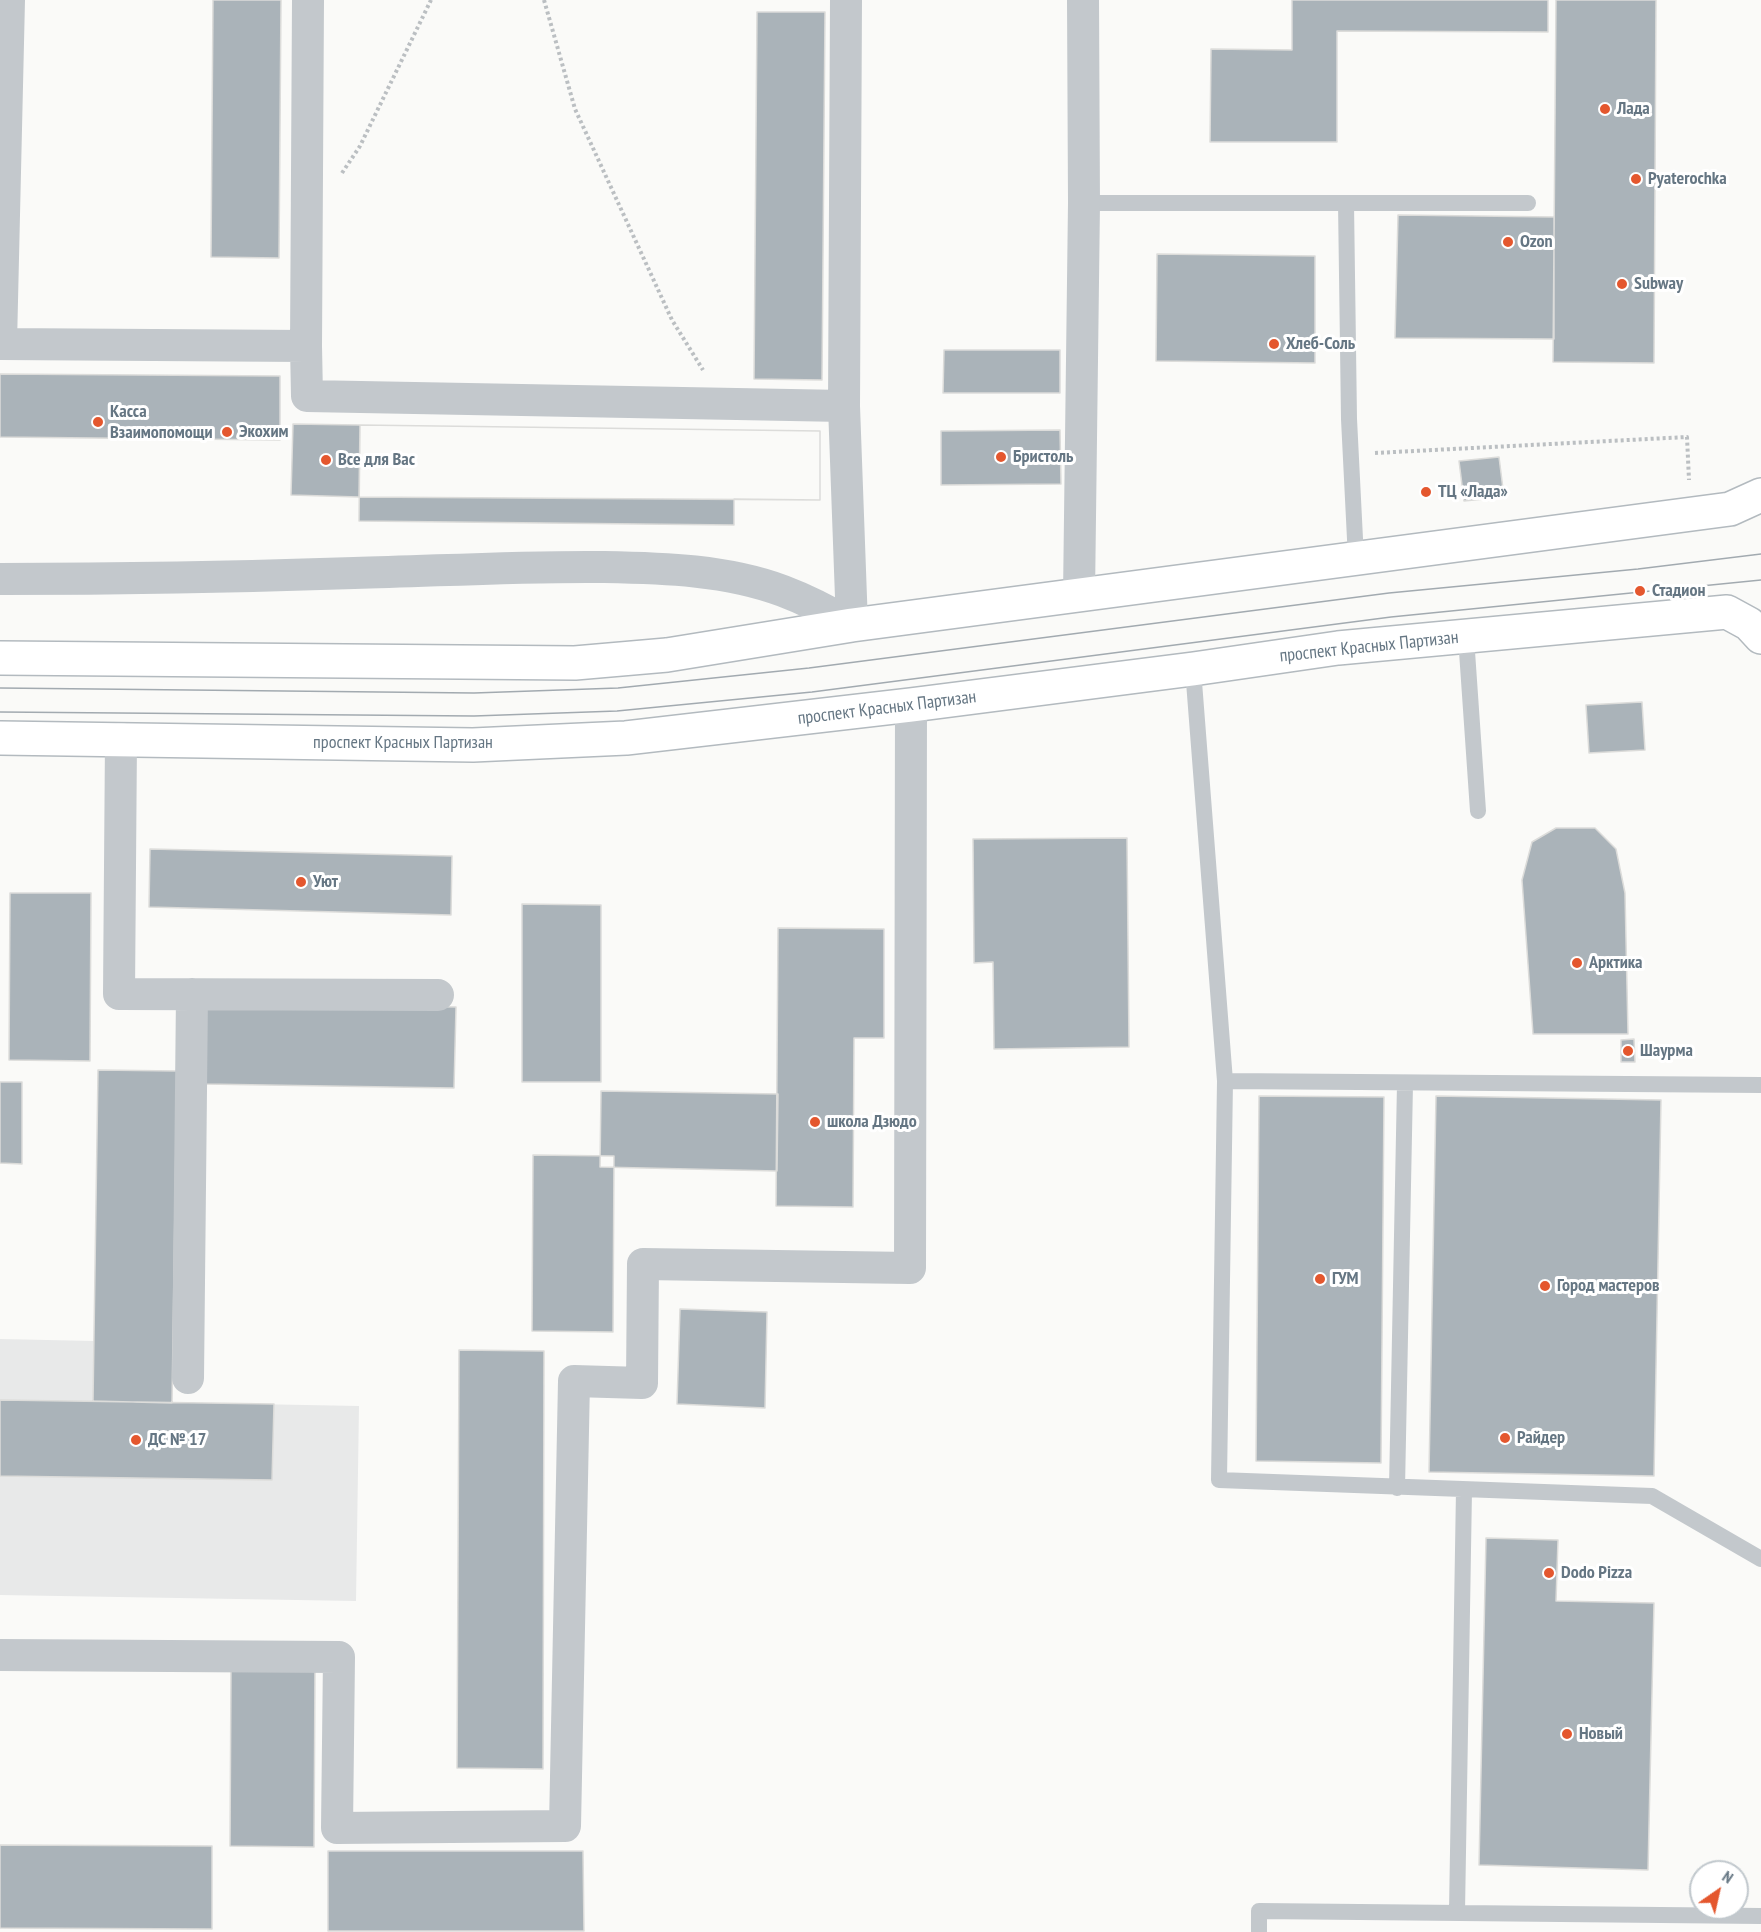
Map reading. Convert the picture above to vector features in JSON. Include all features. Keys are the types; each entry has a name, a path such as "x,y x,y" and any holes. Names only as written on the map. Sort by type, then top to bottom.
{"main road":[{"path":"0,658 575,663 667,655 852,625 1730,509 1761,495"},
{"name":"проспект Красных Партизан","path":"0,738 473,746 626,738 911,705 1338,648 1727,612 1749,624 1761,637"}],"street":[{"path":"9,0 1,344 306,346"},
{"path":"308,0 307,396 844,406"},
{"path":"846,0 844,406 852,625"},
{"path":"1079,595 1084,203 1083,0"},
{"path":"0,579 207,578 564,567 636,568 710,573 747,580 782,590 811,602 852,625"},
{"path":"0,1654 339,1657 337,1828 565,1826 574,1381 642,1383 643,1264 910,1268 911,705"},
{"path":"121,739 119,993 438,995"},
{"path":"188,1378 192,994"}],"lane":[{"path":"1084,203 1528,203"},
{"path":"1346,203 1351,454 1356,559"},
{"path":"1466,637 1478,812"},
{"path":"1193,669 1225,1082 1219,1480 1652,1497 1761,1558"},
{"path":"1225,1082 1761,1085"},
{"path":"1397,1488 1405,1084"},
{"path":"1457,1912 1464,1490"},
{"path":"1259,1932 1259,1911 1761,1916"}],"path":[{"path":"336,182 360,146 431,0"},
{"path":"544,0 575,109 672,320 724,403"},
{"path":"1351,454 1687,437 1689,483"}],"shaded area":[{"path":"0,1339 94,1341 93,1401 359,1406 356,1601 0,1595"}],"building":[{"path":"213,0 281,0 279,258 211,257"},
{"path":"1292,0 1548,0 1548,32 1337,31 1337,142 1210,142 1211,49 1292,50"},
{"name":"Лада","path":"1556,0 1656,0 1654,363 1553,362"},
{"path":"757,12 825,12 822,380 754,379"},
{"path":"1398,215 1554,217 1554,339 1395,338"},
{"path":"1157,254 1315,256 1315,363 1156,361"},
{"path":"944,350 1060,350 1060,393 943,393"},
{"path":"0,374 280,376 280,440 0,437"},
{"name":"Все для Вас","path":"293,424 360,425 359,497 291,495"},
{"path":"360,425 820,431 820,500 359,497"},
{"path":"360,425 820,431 820,500 734,499 734,525 359,521"},
{"name":"Бристоль","path":"1060,430 1061,484 941,485 941,431"},
{"path":"1499,457 1504,497 1464,501 1459,461"},
{"path":"1642,702 1645,750 1589,753 1586,705"},
{"name":"Арктика","path":"1556,828 1595,828 1616,849 1625,893 1628,1034 1533,1034 1522,880 1532,842"},
{"path":"1127,838 1129,1047 994,1049 993,962 974,963 973,839"},
{"name":"Уют","path":"150,849 452,856 451,915 149,907"},
{"path":"10,893 91,893 90,1061 9,1060"},
{"path":"522,904 601,905 601,1082 522,1082"},
{"name":"школа Дзюдо","path":"778,928 884,929 884,1038 854,1038 853,1207 776,1206"},
{"path":"205,1003 456,1007 454,1088 204,1084"},
{"name":"Шаурма","path":"1634,1039 1635,1062 1621,1062 1621,1040"},
{"path":"98,1070 177,1071 172,1403 93,1401"},
{"path":"0,1082 22,1082 22,1164 0,1163"},
{"path":"601,1091 778,1094 777,1171 600,1167"},
{"name":"ГУМ","path":"1259,1096 1384,1097 1381,1463 1256,1461"},
{"name":"Город мастеров","path":"1436,1096 1661,1100 1654,1476 1429,1472"},
{"path":"533,1155 614,1156 613,1332 532,1331"},
{"path":"680,1309 767,1312 765,1408 677,1404"},
{"path":"459,1350 544,1351 543,1769 457,1768"},
{"name":"ДС № 17","path":"0,1400 274,1404 272,1480 0,1476"},
{"name":"Новый","path":"1486,1538 1558,1540 1556,1601 1654,1603 1648,1870 1479,1865"},
{"path":"231,1667 315,1668 314,1847 230,1846"},
{"path":"0,1845 212,1846 212,1929 0,1928"},
{"path":"328,1851 583,1851 584,1931 328,1931"}],"tram line":[{"path":"0,688 474,693 618,688 809,668 1389,593 1638,569 1761,554"},
{"path":"0,712 474,716 617,711 812,692 1391,617 1761,580"}],"place":[{"name":"Лада","path":"1605,109"},
{"name":"Pyaterochka","path":"1636,179"},
{"name":"Ozon","path":"1508,242"},
{"name":"Subway","path":"1622,284"},
{"name":"Хлеб-Соль","path":"1274,344"},
{"name":"Касса Взаимопомощи","path":"98,422"},
{"name":"Экохим","path":"227,432"},
{"name":"Бристоль","path":"1001,457"},
{"name":"Все для Вас","path":"326,460"},
{"name":"ТЦ «Лада»","path":"1426,492"},
{"name":"Стадион","path":"1640,591"},
{"name":"Уют","path":"301,882"},
{"name":"Арктика","path":"1577,963"},
{"name":"Шаурма","path":"1628,1051"},
{"name":"школа Дзюдо","path":"815,1122"},
{"name":"ГУМ","path":"1320,1279"},
{"name":"Город мастеров","path":"1545,1286"},
{"name":"Райдер","path":"1505,1438"},
{"name":"ДС № 17","path":"136,1440"},
{"name":"Dodo Pizza","path":"1549,1573"},
{"name":"Новый","path":"1567,1734"}]}
